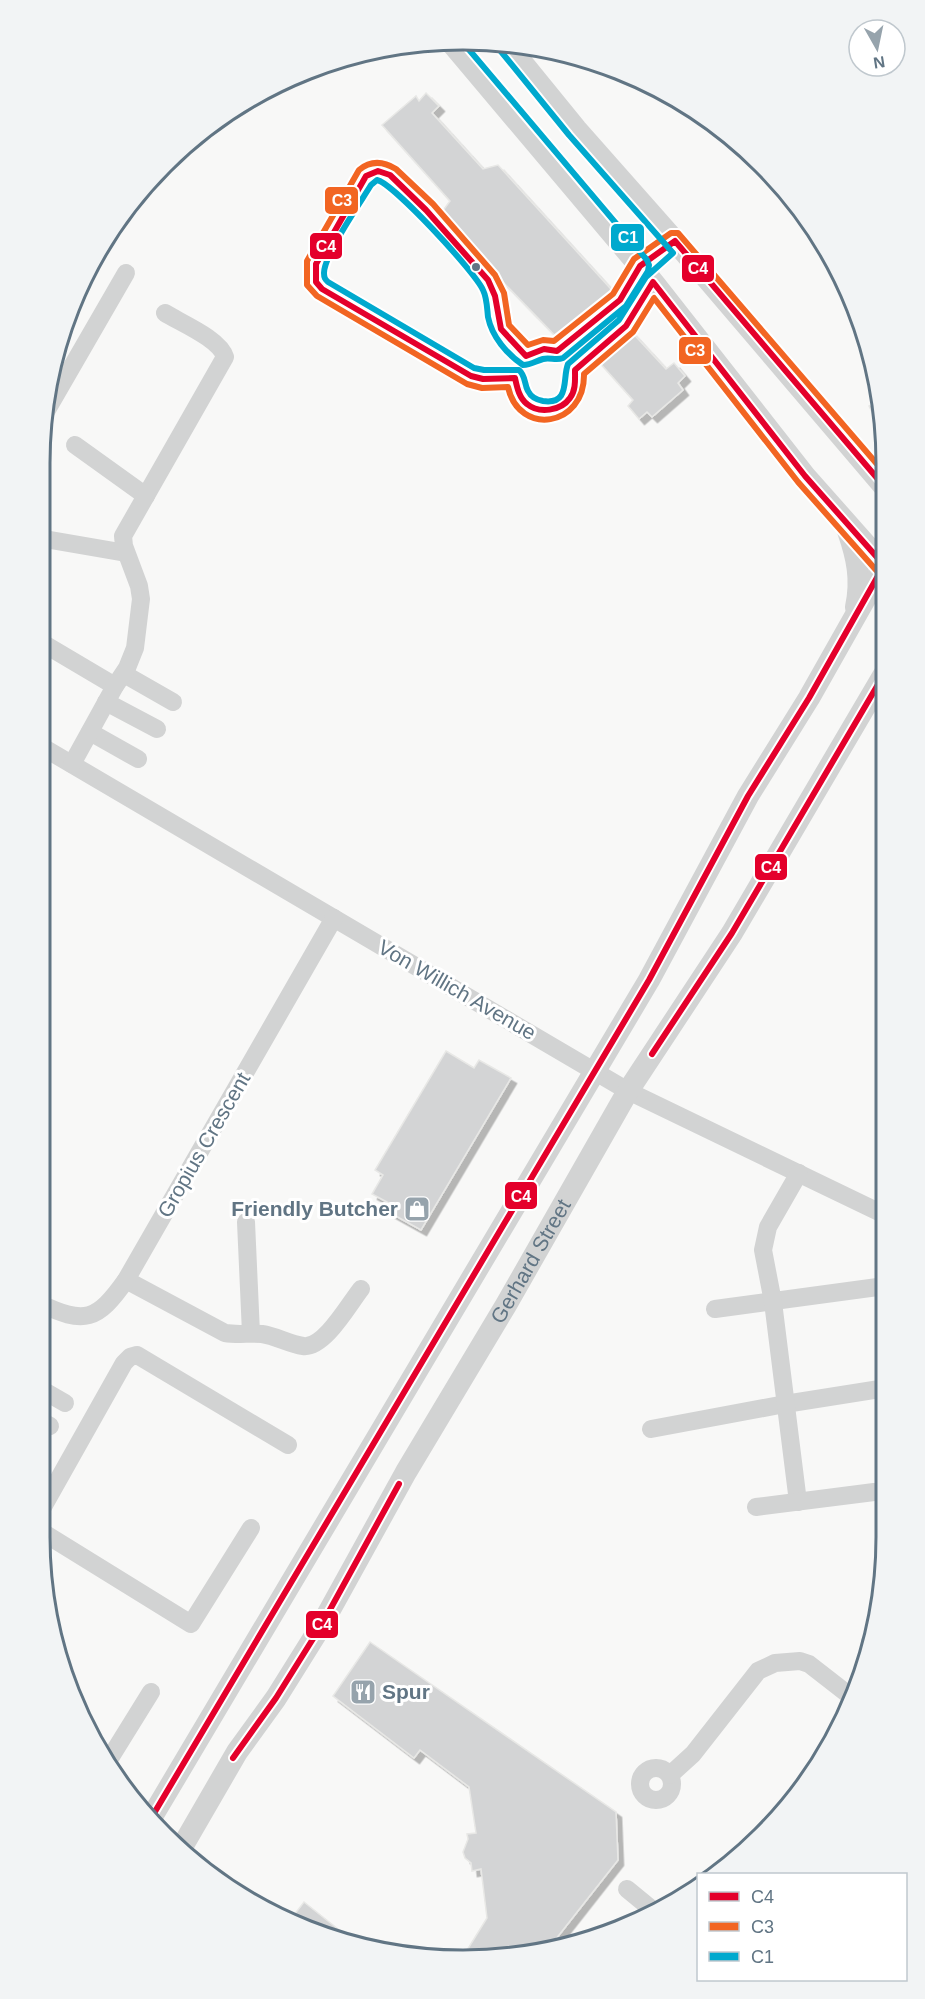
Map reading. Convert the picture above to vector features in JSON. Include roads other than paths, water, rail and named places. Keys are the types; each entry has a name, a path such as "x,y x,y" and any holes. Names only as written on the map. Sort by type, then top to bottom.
{"street":[{"path":"456,50 653,282 805,476 876,557"},
{"path":"514,53 576,129 675,241 876,477"},
{"path":"55,396 126,273"},
{"path":"72,764 132,659 135,648 141,609 138,586 126,553 123,536 225,357 222,349 212,340 165,313"},
{"path":"75,445 146,496"},
{"path":"847,525 859,570 860,589 854,620"},
{"path":"50,540 126,553"},
{"name":"Gerhard Street","path":"155,1812 649,980 748,796 809,698 876,578"},
{"path":"50,648 115,687 157,729"},
{"path":"115,687 173,702"},
{"name":"Gerhard Street","path":"185,1842 237,1752 276,1698 321,1626 406,1472 506,1305 628,1091 732,933 876,688"},
{"path":"90,732 138,759"},
{"name":"Von Willich Avenue","path":"50,751 628,1091 876,1211"},
{"name":"Gropius Crescent","path":"50,1308 61,1314 77,1317 88,1316 107,1305 126,1281 334,918"},
{"path":"798,1502 773,1302 763,1250 768,1227 799,1173"},
{"path":"246,1222 251,1334"},
{"path":"126,1281 225,1333 264,1335 305,1347 314,1345 324,1338 361,1288"},
{"path":"715,1309 876,1287"},
{"path":"50,1494 124,1363 137,1355 288,1445"},
{"path":"651,1429 876,1389"},
{"path":"50,1394 65,1403"},
{"path":"756,1507 874,1492"},
{"path":"50,1537 191,1624 251,1528"},
{"path":"670,1775 693,1754 758,1671 775,1663 800,1661 809,1664 845,1692"},
{"path":"112,1755 151,1692"},
{"path":"627,1889 647,1906"}],"place":[{"name":"Friendly Butcher","path":"417,1209"},
{"name":"Spur","path":"363,1692"}]}
